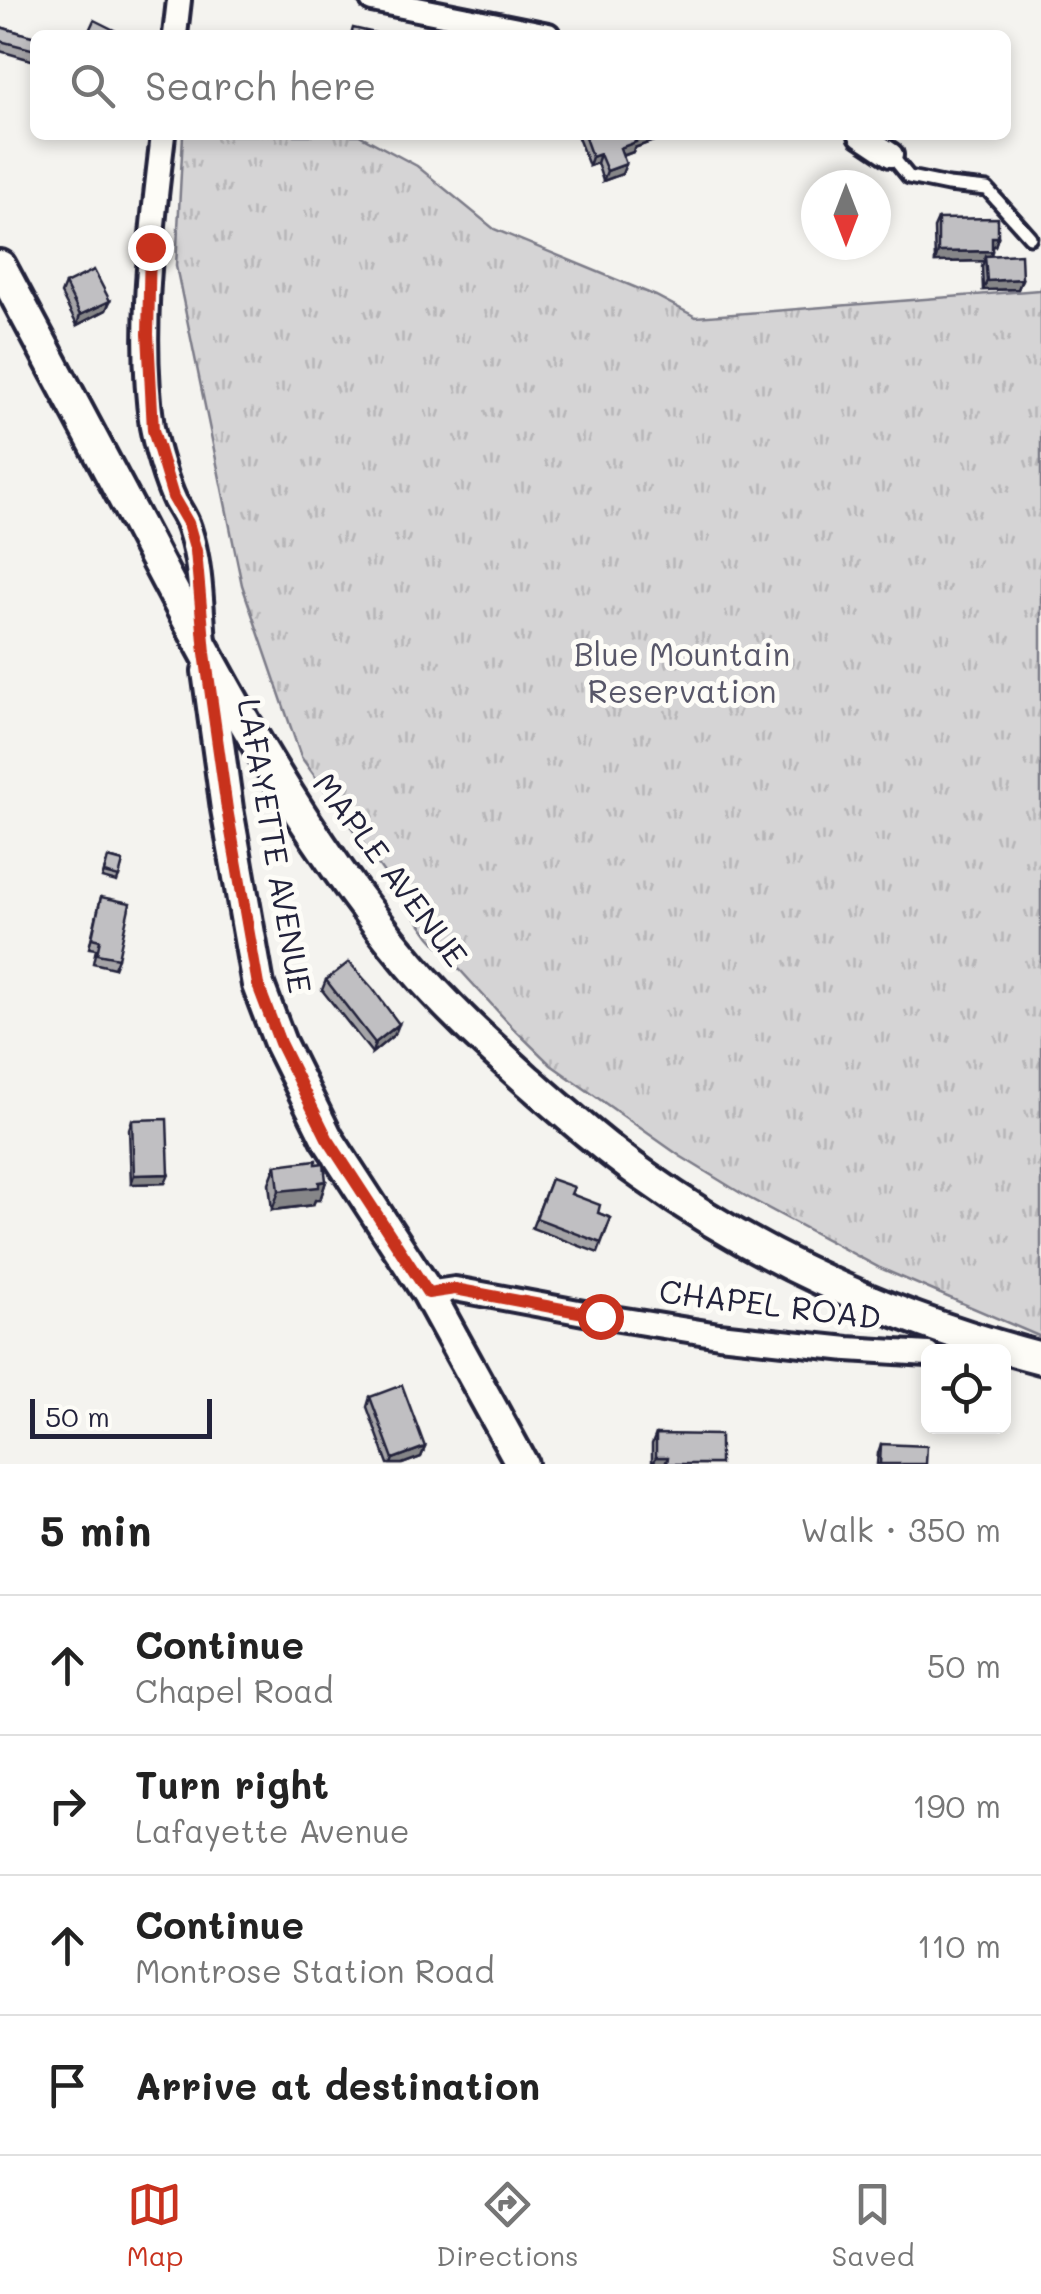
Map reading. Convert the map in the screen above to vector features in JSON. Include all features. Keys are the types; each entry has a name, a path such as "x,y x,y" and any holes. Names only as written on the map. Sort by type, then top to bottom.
{"street":[{"path":"175,30 179,0"},
{"path":"372,0 523,30"},
{"path":"161,140 150,247 149,386 153,430 173,497 188,523 196,551 205,653"},
{"path":"868,140 891,155"},
{"name":"MAPLE AVENUE","path":"0,266 205,653 275,774 412,966 490,1047 644,1176 776,1256 848,1292 972,1344"},
{"name":"LAFAYETTE AVENUE","path":"205,653 258,985 280,1043 327,1138 428,1293 522,1464"},
{"name":"CHAPEL ROAD","path":"428,1293 455,1289 719,1335 921,1353"},
{"name":"MAPLE AVENUE","path":"1011,1353 1041,1358"}],"lane":[{"path":"891,155 909,177 987,190 1030,237"}],"green space":[{"name":"Blue Mountain Reservation","path":"183,140 368,140 417,166 494,229 656,296 696,317 1041,287 1041,1337 880,1268 747,1197 680,1156 551,1065 430,937 301,757 242,585 176,266"}],"building":[{"path":"94,20 114,30 89,30"},
{"path":"0,27 30,36 30,49 0,41"},
{"path":"586,140 636,142 620,148 626,164 607,171 600,154 592,157"},
{"path":"998,218 998,237 992,237 992,251 938,252 938,219"},
{"path":"1021,254 1022,279 987,281 985,256"},
{"path":"94,270 110,301 80,315 65,284"},
{"path":"108,858 123,862 119,877 104,873"},
{"path":"101,897 130,903 118,958 97,954 100,940 92,938"},
{"path":"349,962 399,1024 375,1043 326,980"},
{"path":"167,1119 169,1174 134,1175 132,1120"},
{"path":"316,1160 316,1164 324,1163 326,1181 319,1182 319,1187 279,1191 276,1165"},
{"path":"551,1179 574,1187 571,1194 600,1205 598,1213 611,1218 601,1243 536,1218"},
{"path":"402,1385 425,1447 393,1459 370,1397"},
{"path":"656,1434 720,1435 720,1464 667,1464 668,1457 656,1457"},
{"path":"881,1444 927,1446 926,1464 880,1464"}],"route":[{"path":"150,247 148,334 153,430 173,497 188,523 196,551 205,653 227,809 258,985 280,1043 327,1138 428,1293 455,1289 600,1316"}]}
